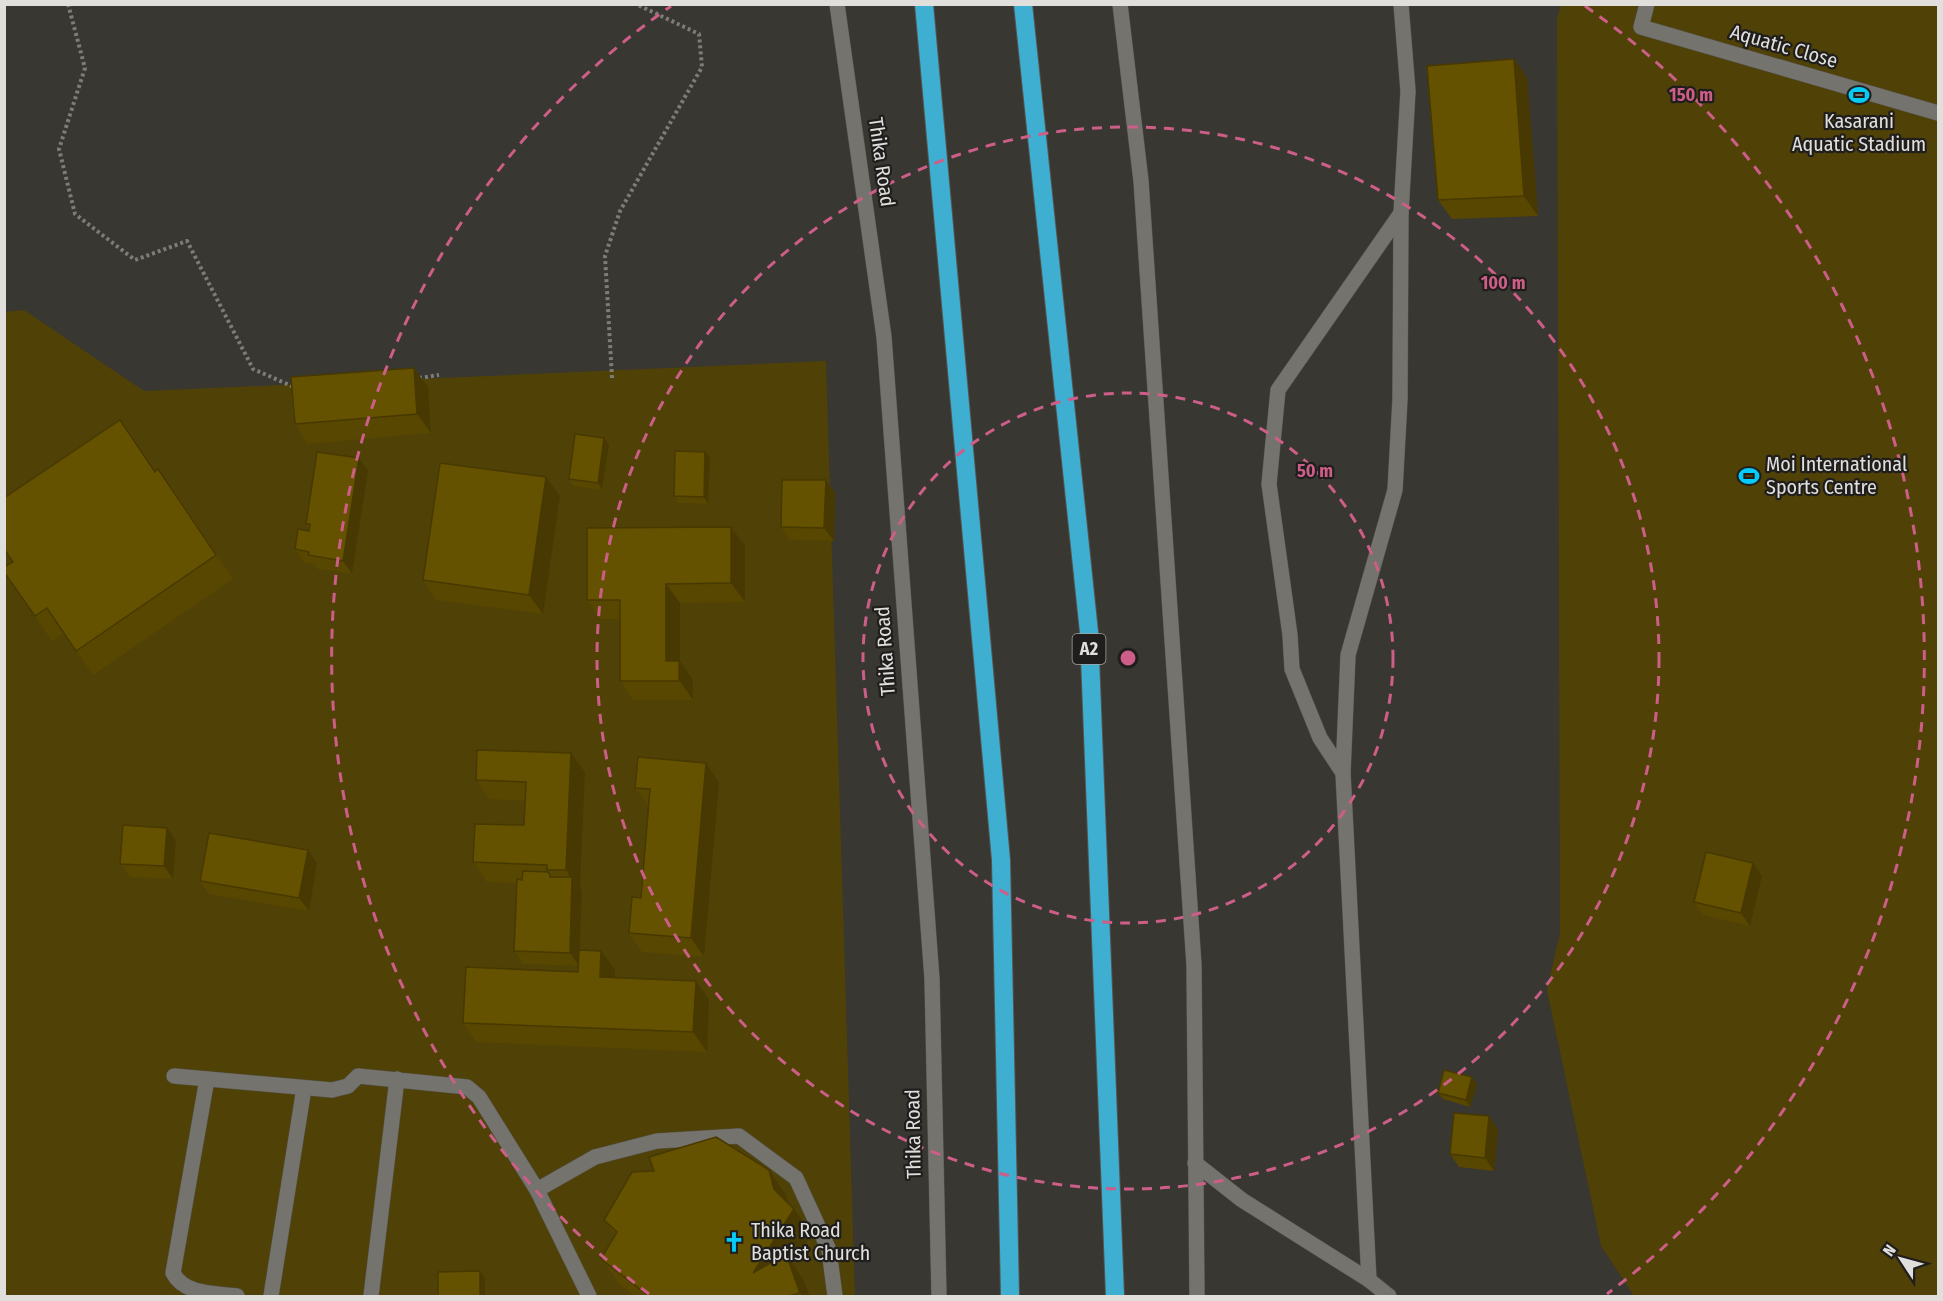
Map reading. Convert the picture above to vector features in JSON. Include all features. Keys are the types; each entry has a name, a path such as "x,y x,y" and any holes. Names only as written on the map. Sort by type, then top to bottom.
{"highway":[{"path":"924,4 1001,860 1010,1296"},
{"name":"A2","path":"1023,4 1089,632 1115,1296"}],"main road":[{"name":"Thika Road","path":"837,4 884,337 932,979 939,1296"},
{"path":"1120,4 1141,181 1194,964 1197,1296"},
{"path":"1369,1280 1343,773 1348,655 1395,490 1400,399 1401,213 1408,91 1401,4"},
{"name":"Aquatic Close","path":"1647,4 1641,27 1938,113"},
{"path":"1343,773 1320,738 1292,669 1290,635 1269,484 1278,390 1401,213"},
{"path":"174,1076 332,1090 348,1086 358,1076 467,1087 479,1097 537,1190 589,1296"},
{"path":"207,1079 172,1273 177,1281 187,1289 237,1296"},
{"path":"371,1296 397,1079"},
{"path":"271,1296 304,1088"},
{"path":"537,1190 595,1157 657,1141 739,1136 796,1178 829,1250 835,1296"},
{"path":"1195,1163 1242,1200 1369,1280 1389,1296"}],"path":[{"path":"68,4 85,68 59,149 75,214 135,260 187,242 253,369 300,390"},
{"path":"612,378 605,256 620,211 702,67 699,34 636,4"},
{"path":"415,379 439,375"}],"shaded area":[{"name":"Moi International Sports Centre","path":"1561,5 1938,5 1938,1296 1634,1296 1601,1246 1547,990 1560,933 1557,19"},
{"path":"24,310 144,391 826,361 855,1296 5,1296 5,312"}],"building":[{"path":"1514,59 1524,196 1438,200 1427,66"},
{"path":"414,368 417,414 295,424 291,377"},
{"path":"120,420 155,472 158,469 216,555 76,651 47,608 35,616 4,572 4,567 13,562 4,549 4,498"},
{"path":"575,434 604,438 598,483 569,479"},
{"path":"675,451 705,452 704,497 674,496"},
{"path":"317,452 359,458 343,561 308,555 309,552 295,549 298,529 309,531 310,524 306,524"},
{"path":"440,463 546,477 529,595 423,580"},
{"path":"782,480 826,480 824,528 781,527"},
{"path":"731,527 731,583 666,584 666,661 679,661 679,681 620,681 620,600 587,600 587,528"},
{"path":"477,750 571,753 566,870 547,870 547,865 473,862 475,824 524,825 526,782 476,780"},
{"path":"638,757 706,763 691,938 629,933 632,897 641,898 650,789 635,788"},
{"path":"123,825 167,828 164,866 120,864"},
{"path":"209,833 308,850 299,898 200,881"},
{"path":"1706,852 1753,863 1741,913 1694,902"},
{"path":"523,871 548,872 550,877 572,877 570,953 514,951 517,879 522,880"},
{"path":"579,950 601,951 600,977 696,981 693,1032 463,1023 466,967 578,972"},
{"path":"1444,1070 1472,1077 1466,1100 1438,1093"},
{"path":"1454,1113 1489,1116 1485,1158 1450,1154"},
{"path":"716,1137 769,1170 774,1189 794,1209 753,1273 786,1254 800,1293 789,1296 649,1296 601,1259 617,1232 604,1220 632,1172 654,1171 649,1157"},
{"path":"480,1271 480,1296 438,1296 438,1272"}],"place":[{"name":"Kasarani Aquatic Stadium","path":"1859,95"},
{"name":"Moi International Sports Centre","path":"1749,476"},
{"name":"Thika Road Baptist Church","path":"734,1242"}]}
